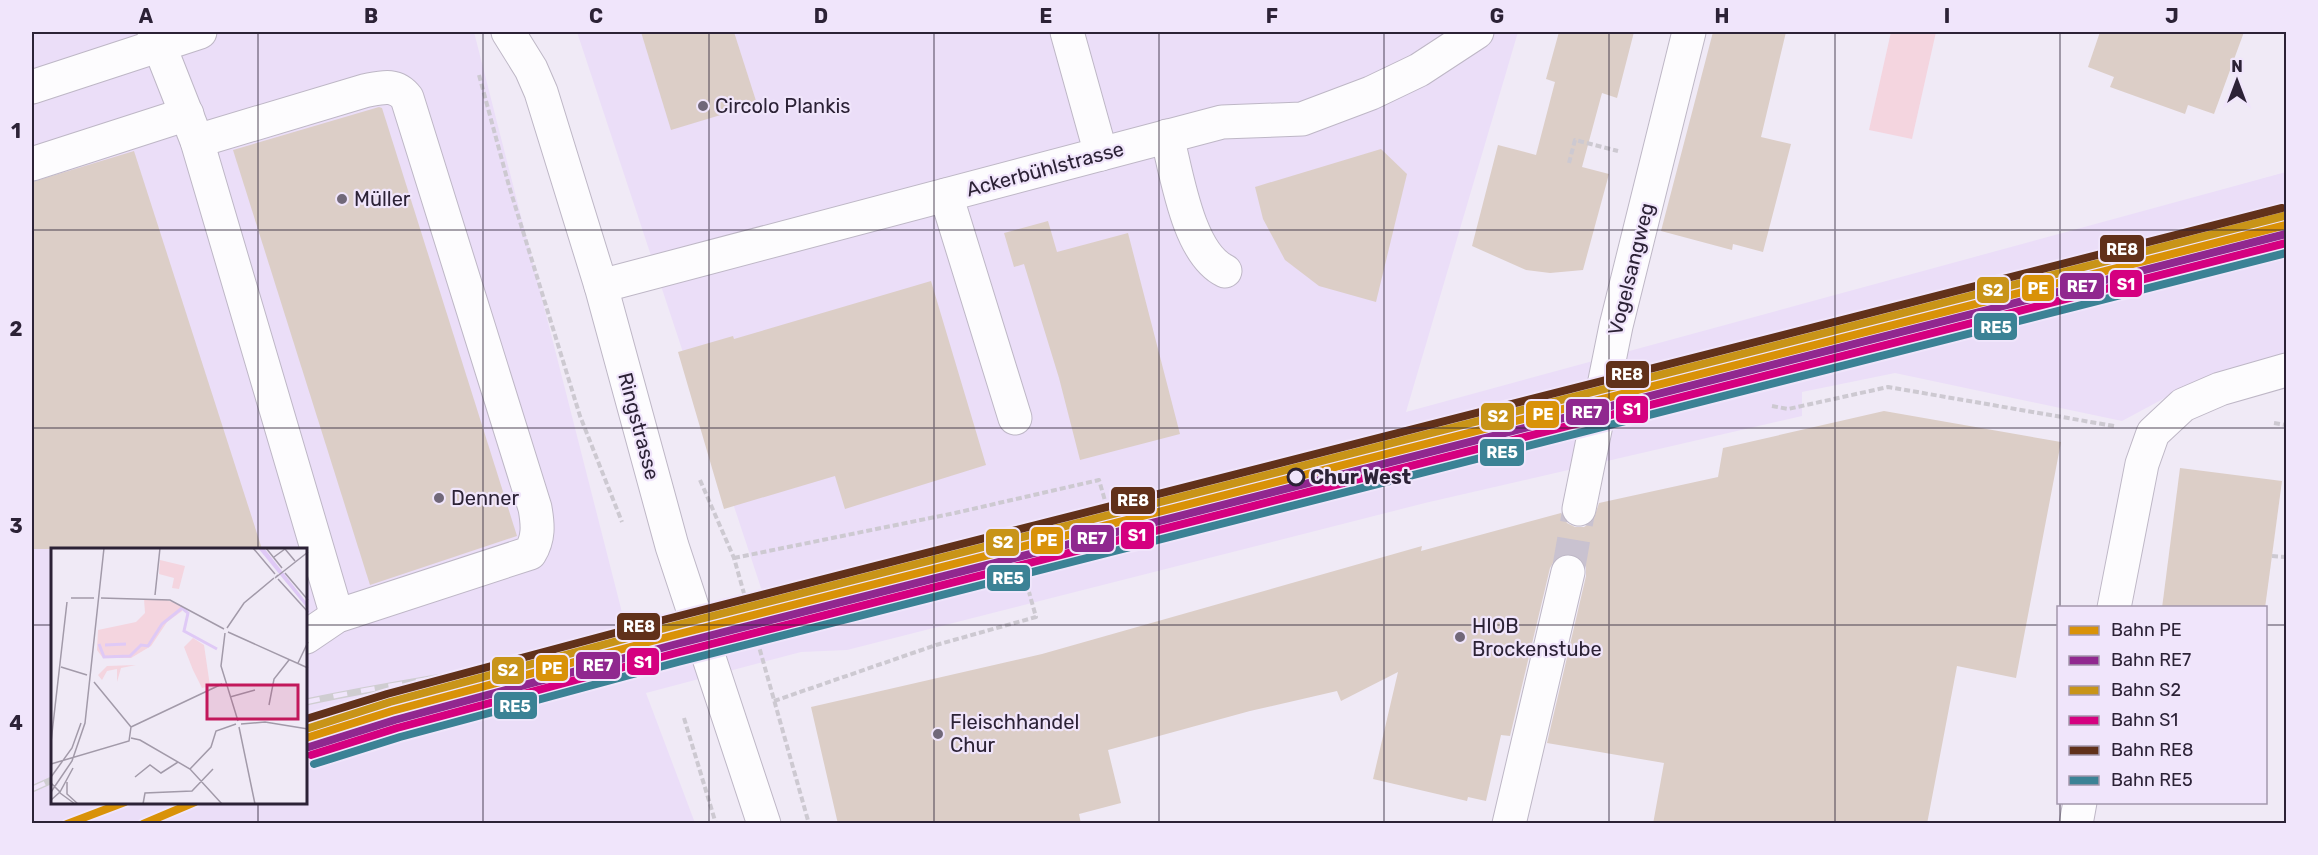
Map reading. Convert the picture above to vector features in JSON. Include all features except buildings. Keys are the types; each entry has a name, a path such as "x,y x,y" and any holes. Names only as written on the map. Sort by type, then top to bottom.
{"street":[{"path":"32,87 156,38 200,32"},
{"name":"Ringstrasse","path":"508,32 531,69 541,92 601,286 672,546 764,824"},
{"path":"1067,32 1101,154"},
{"name":"Ackerbühlstrasse","path":"601,286 1222,122 1302,119 1371,93 1419,70 1478,32"},
{"name":"Vogelsangweg","path":"1579,508 1616,326 1689,32"},
{"path":"156,38 192,127 337,616"},
{"path":"32,164 192,127 388,86 401,90 410,109 535,508 538,528 536,543 530,553 337,616 308,636"},
{"path":"1167,136 1201,249 1213,265 1225,271"},
{"path":"946,195 1015,418"},
{"path":"2114,606 2142,464 2153,433 2183,405 2220,389 2286,370"},
{"path":"1509,824 1568,572"},
{"path":"2076,824 2080,804"}],"path":[{"path":"479,75 509,186 580,416 623,525"},
{"path":"1569,163 1575,140 1657,161"},
{"path":"1772,406 1788,409 1888,387 2153,433"},
{"path":"2274,423 2286,424"},
{"path":"700,480 734,558 809,824"},
{"path":"734,558 956,513 1099,480 1106,504"},
{"path":"2272,556 2286,557"},
{"path":"774,701 936,645 1036,617 1029,592"},
{"path":"683,713 716,824"}],"shaded area":[{"path":"47,32 474,32 628,636 764,597 577,32 1518,32 1406,412 2286,172 2286,355 2189,385 2122,421 1895,373 1802,392 1802,416 1425,503 847,650 801,652 646,693 695,823 32,824 32,35"},
{"path":"1891,32 1936,32 1912,139 1869,130"}],"tunnel":[{"path":"1568,572 1579,509"}],"railway":[{"path":"308,702 626,646 671,636"},
{"path":"32,789 51,780"}],"rail line":[{"name":"RE8","path":"308,718 387,694 667,619 2282,208"},
{"name":"S2","path":"308,728 390,702 669,627 2284,216"},
{"name":"PE","path":"308,737 392,711 671,636 2286,225"},
{"name":"RE7","path":"309,747 395,720 673,645 2286,234"},
{"name":"S1","path":"311,755 397,728 676,653 2286,243"},
{"name":"RE5","path":"314,764 400,737 678,662 2286,253"},
{"name":"PE","path":"67,824 120,804"},
{"name":"PE","path":"143,824 190,804"}],"place":[{"name":"Circolo Plankis","path":"703,106"},
{"name":"Müller","path":"342,199"},
{"name":"Chur West","path":"1296,477"},
{"name":"Denner","path":"439,498"},
{"name":"HIOB Brockenstube","path":"1460,637"},
{"name":"Fleischhandel Chur","path":"938,734"}]}
